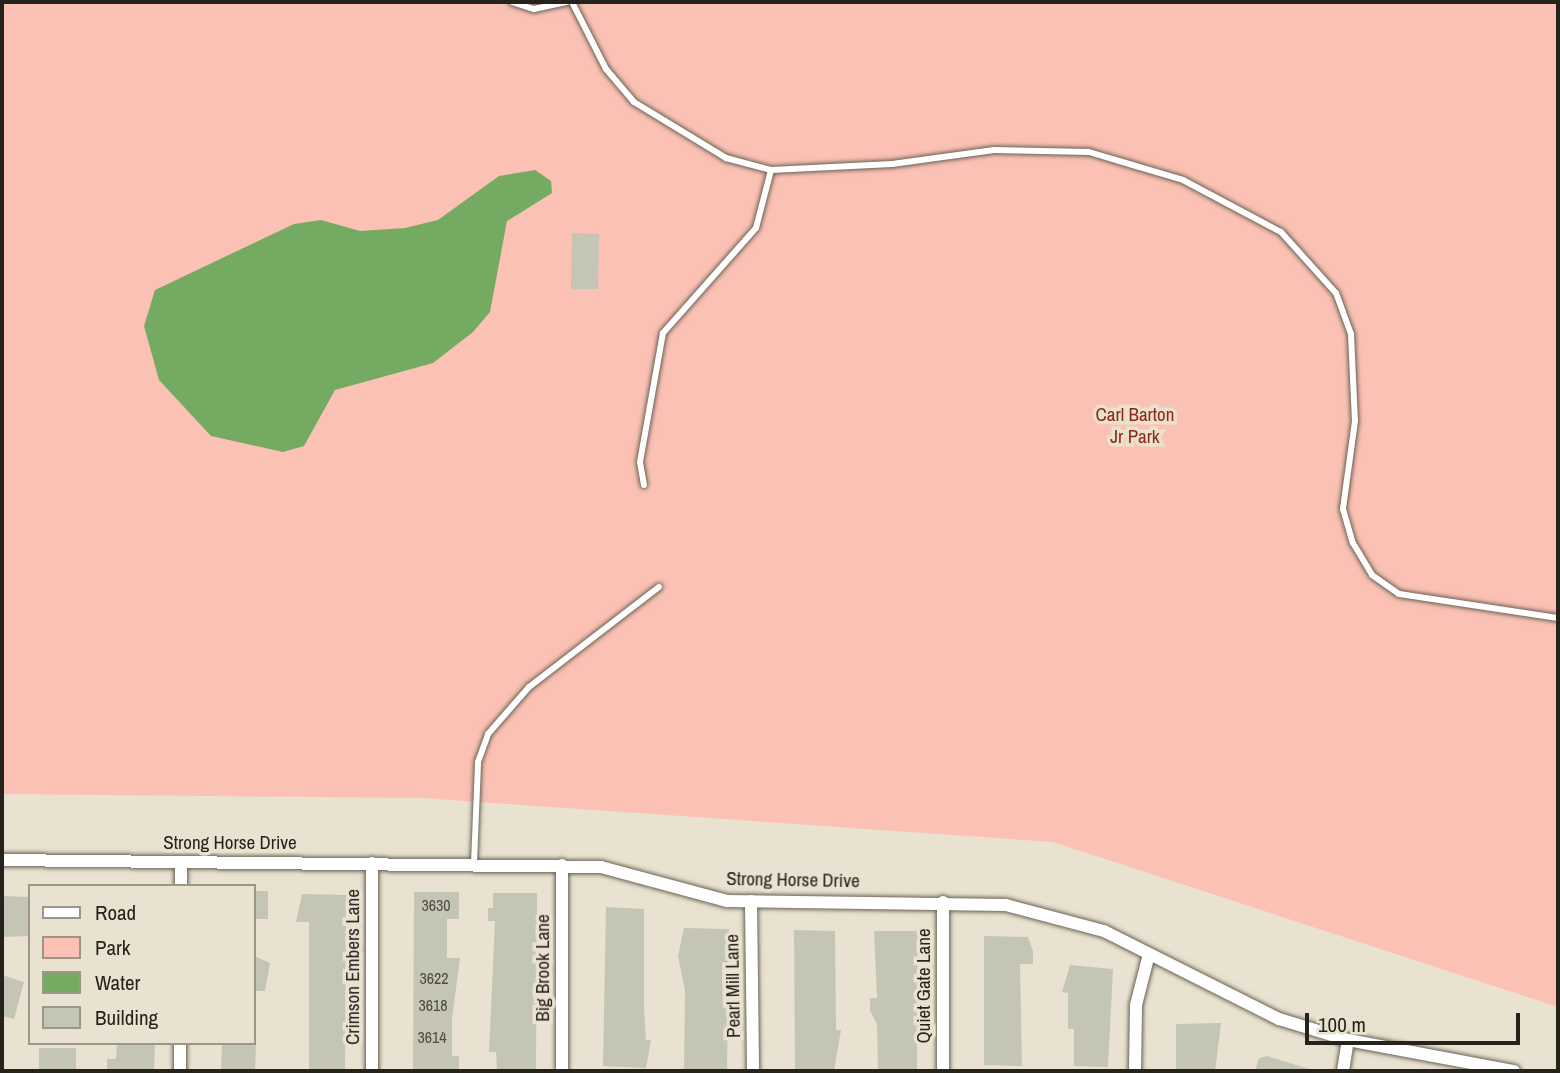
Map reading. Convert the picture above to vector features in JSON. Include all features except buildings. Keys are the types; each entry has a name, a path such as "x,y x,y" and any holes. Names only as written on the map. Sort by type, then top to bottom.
{"street":[{"name":"Strong Horse Drive","path":"2,860 562,865 618,870 727,901 943,902 1045,910 1104,931 1147,958 1279,1019 1348,1040 1514,1071"},
{"path":"181,862 181,884"},
{"name":"Crimson Embers Lane","path":"372,863 372,1071"},
{"name":"Big Brook Lane","path":"562,865 562,1071"},
{"name":"Pearl Mill Lane","path":"751,901 753,1071"},
{"name":"Quiet Gate Lane","path":"943,902 943,1071"},
{"path":"1135,1071 1136,1005 1147,958"},
{"path":"1343,1071 1348,1040"},
{"path":"180,1045 180,1071"}],"lane":[{"path":"512,2 534,9 569,2 606,69 634,102 674,133 726,158 771,170 892,164 994,150 1089,152 1144,164 1236,205 1281,232 1315,264 1336,293 1351,334 1355,421 1343,509 1353,543 1372,575 1399,594 1558,618"},
{"path":"644,485 640,462 663,333 757,228 771,170"},
{"path":"474,863 477,773 488,734 529,687 659,587"}],"green space":[{"name":"Carl Barton Jr Park","path":"2,2 1558,2 1558,1007 1053,842 422,798 2,794"}],"water":[{"path":"535,170 551,181 552,193 507,221 490,312 473,332 433,363 335,390 304,446 283,452 211,436 159,380 144,326 155,290 294,224 321,220 360,231 405,228 438,220 499,176"}]}
